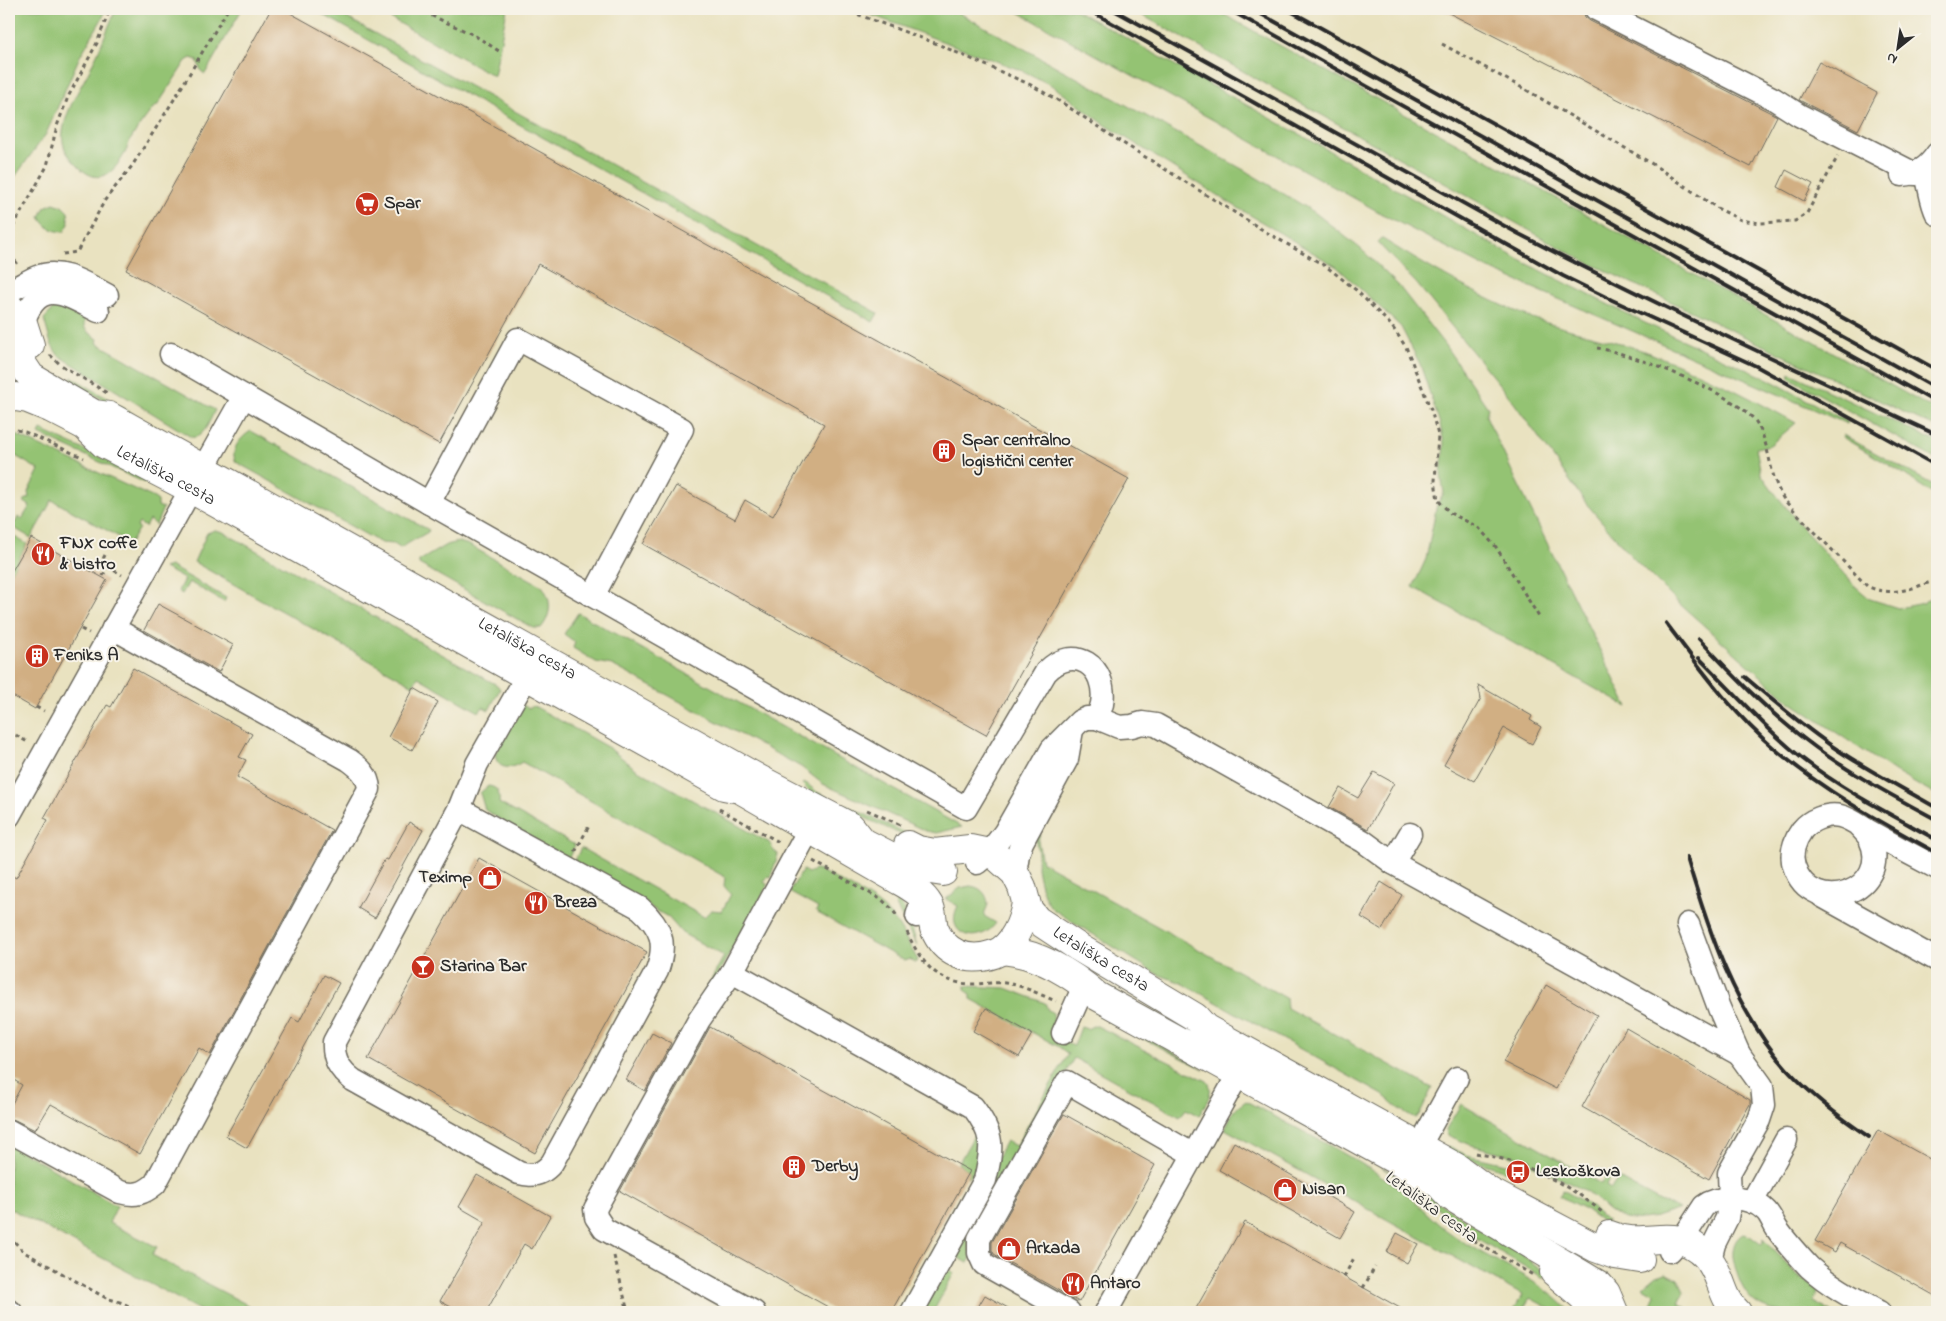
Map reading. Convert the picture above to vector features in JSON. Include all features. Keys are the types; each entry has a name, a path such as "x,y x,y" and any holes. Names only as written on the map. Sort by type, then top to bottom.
{"main road":[{"name":"Letališka cesta","path":"24,338 16,386 9,395 28,399 50,408 84,426 104,444"},
{"name":"Letališka cesta","path":"24,338 48,388 94,414 109,405 197,479 527,676 724,786 736,798 894,891 907,901 911,920"},
{"name":"Letališka cesta","path":"20,424 31,419 77,440 104,444 197,479 753,776 858,818 870,827 918,850 978,855 1005,862 1015,873 1022,887 1023,914"},
{"name":"Letališka cesta","path":"724,786 740,789 900,881 911,920 918,927 926,945 940,960 949,965 970,972 1004,968 1024,971 1072,994 1089,995 1239,1073 1454,1167 1494,1181 1624,1240 1635,1242 1669,1238 1682,1255 1697,1268 1704,1284 1708,1304 1730,1305 1737,1312"},
{"name":"Letališka cesta","path":"858,818 863,842 898,860 923,868 943,872 978,855"},
{"name":"Letališka cesta","path":"978,855 1004,884 1010,910 1014,918 1023,914 1032,914 1048,929 1195,1017 1205,1028 1454,1167 1490,1192 1596,1248 1614,1255 1640,1259"},
{"path":"911,920 934,879 943,872"},
{"name":"Letališka cesta","path":"911,920 929,904 940,941 952,951 964,957 977,958 1002,950 1032,956 1078,979 1089,995"},
{"path":"1002,950 1023,914"},
{"name":"Letališka cesta","path":"1454,1167 1450,1196 1530,1243 1538,1260 1574,1287 1586,1301 1613,1305"},
{"name":"Letališka cesta","path":"1454,1167 1455,1187 1598,1268 1613,1305"},
{"name":"Letališka cesta","path":"1613,1305 1627,1271 1640,1259 1675,1245"},
{"path":"1675,1245 1694,1246 1710,1260"},
{"name":"Letališka cesta","path":"1710,1260 1717,1274 1717,1305"}],"street":[{"path":"1596,9 1774,99 1799,115 1926,166"},
{"path":"1790,128 1893,176 1926,166"},
{"path":"1926,166 1932,204 1937,214"},
{"path":"9,291 39,276 57,274 75,279 102,303 62,294 46,293 36,298 29,308 24,338"},
{"path":"429,503 518,339 682,429 592,596"},
{"path":"171,354 966,808 1046,672 1053,664 1067,658 1078,658 1087,662 1096,671 1100,679 1102,704 1097,718"},
{"name":"Letališka cesta","path":"197,479 244,396"},
{"path":"9,816 197,479"},
{"path":"9,1131 120,1192 137,1194 146,1191 155,1184 369,789 368,782 361,768 349,760 113,628"},
{"path":"459,809 640,908 658,927 663,943 657,971 552,1164 543,1172 528,1176 519,1173 353,1080 344,1073 336,1059 334,1042 459,809 478,764 527,676"},
{"path":"978,855 1005,832 1052,749 1080,721 1087,718 1097,718 1119,727 1132,726 1142,722 1156,725 1363,841 1393,863 1739,1054"},
{"path":"1015,873 1022,842 1067,759 1072,730"},
{"path":"1937,868 1840,816 1827,816 1815,820 1804,828 1797,838 1793,851 1794,864 1798,876 1807,886 1937,960"},
{"path":"1818,893 1830,896 1854,891 1870,873 1874,861 1873,849 1870,838 1858,825"},
{"path":"1393,863 1410,834"},
{"path":"754,1312 604,1228 596,1217 596,1208 699,1020 732,972 805,837"},
{"path":"1688,924 1719,1008 1739,1054 1762,1086 1764,1105 1759,1120 1728,1173 1732,1201 1727,1218 1714,1244 1710,1260"},
{"path":"732,972 972,1107 986,1124 990,1156 985,1180 912,1312"},
{"path":"1063,1034 1089,995"},
{"path":"1106,1312 1239,1073"},
{"path":"1419,1147 1457,1078"},
{"path":"1069,1312 984,1264 979,1253 979,1239 1067,1082 1194,1154"},
{"path":"1732,1201 1786,1140"},
{"path":"1675,1245 1704,1206 1732,1201 1766,1210 1794,1251 1827,1283 1879,1312"}],"path":[{"path":"9,234 47,166 57,126 68,97 97,43 110,9"},
{"path":"57,254 77,252 105,200 132,166 176,98 228,9"},
{"path":"417,9 474,35 502,53"},
{"path":"843,9 935,43 1031,85 1266,232 1327,267 1356,290 1392,325 1406,347 1431,410 1438,436 1435,481 1438,500 1450,513 1478,527 1496,547 1539,617"},
{"path":"1442,44 1528,91 1646,160 1717,208 1741,220 1760,223 1796,221 1807,213 1841,151"},
{"path":"24,338 61,365 109,405"},
{"path":"1597,348 1626,356 1699,384 1728,398 1749,413 1757,423 1772,476 1784,500 1867,586 1879,591 1892,593 1937,580"},
{"path":"105,555 101,563 120,574"},
{"path":"102,576 107,567"},
{"path":"81,629 88,632"},
{"path":"36,707 44,711"},
{"path":"12,721 9,730 26,741"},
{"path":"9,743 14,734"},
{"path":"858,818 908,829"},
{"path":"567,868 589,826"},
{"path":"817,862 882,900 911,920"},
{"path":"1016,985 1020,977"},
{"path":"983,983 1016,985 1049,998"},
{"path":"1454,1167 1505,1159 1580,1195 1609,1217"},
{"path":"1516,1175 1522,1166"},
{"name":"Letališka cesta","path":"1444,1219 1465,1236 1540,1280"},
{"path":"612,1233 614,1256 628,1312"},
{"path":"9,1236 24,1252 106,1298 123,1303 140,1312"},
{"path":"1344,1277 1355,1256"},
{"path":"1363,1288 1375,1267"}],"green space":[{"path":"9,9 106,9 79,58 46,134 9,185"},
{"path":"116,9 242,9 205,74 201,71 197,60 191,58 186,61 157,106 153,108 136,131 115,168 103,176 97,177 84,171 69,157 64,145 63,131 71,105 95,58"},
{"path":"313,9 331,9 878,313 873,322"},
{"path":"374,9 507,9 494,76"},
{"path":"855,9 952,9 1244,170 1314,212 1361,249 1398,285 1444,344 1488,408 1486,416 1628,707 1413,587 1426,559 1437,504 1444,493 1441,475 1444,443 1440,424 1420,364 1401,327 1337,267 1104,124 1053,86 1023,71"},
{"path":"1013,9 1074,9 1326,149 1518,259 1645,323 1768,379 1848,422 1847,424 1487,268 1388,217"},
{"path":"1131,9 1214,9 1937,411 1937,428 1579,258"},
{"path":"54,203 62,206 68,212 69,224 64,232 49,228 40,217 45,207"},
{"path":"1381,238 1455,281 1512,310 1546,323 1627,345 1661,357 1720,383 1796,423 1770,445 1756,448 1761,474 1805,531 1855,586 1870,599 1898,608 1923,603 1937,592 1937,796 1895,772 1788,700 1674,599 1634,559 1585,502 1512,400 1417,284 1377,242"},
{"path":"60,306 85,319 85,329 98,339 97,343 215,410 203,432 195,437 191,437 58,355 51,344 44,319 55,307"},
{"path":"1790,373 1937,442 1937,460 1788,377"},
{"path":"72,377 176,440 163,437 71,380"},
{"path":"41,430 126,469 155,485 154,487 39,434"},
{"path":"251,431 429,530 428,532 400,548 394,544 381,543 236,462 234,457 235,448 240,440"},
{"path":"9,434 16,435 154,498 158,501 158,506 163,508 156,525 149,520 145,527 139,523 137,527 139,528 130,543 52,500 31,538 9,525 16,522 18,517 22,519 30,506 23,501 29,498 28,492 39,470 9,452"},
{"path":"1843,435 1937,487 1937,497 1901,472 1842,437"},
{"path":"215,530 223,532 497,685 500,689 489,710 483,707 479,712 418,677 413,685 194,562 207,533"},
{"path":"9,534 27,544 9,576"},
{"path":"459,542 469,545 542,586 548,596 549,612 541,628 533,628 419,564 419,561 446,545"},
{"path":"170,566 226,598 224,602 189,582 182,594 178,591 184,579 164,568"},
{"path":"578,613 962,827 936,833 926,831 823,784 801,767 612,665 596,662 573,648 575,642 564,634"},
{"path":"522,705 528,708 534,706 609,748 636,769 770,843 773,850 778,854 771,877 768,876 764,882 768,885 636,1119 724,956 682,933 668,917 573,864 581,848 704,917 711,910 722,911 731,894 724,886 725,877 522,762 509,767 501,766 495,754"},
{"path":"806,783 817,792 908,834 907,837 812,794 802,784"},
{"path":"488,786 498,791 499,803 575,845 567,861 485,810 480,793"},
{"path":"1037,833 1040,835 1038,841 1042,862 1286,998 1287,1008 1432,1088 1419,1115 1415,1118 1399,1109 1383,1095 1182,983 1157,974 1054,910 1045,897 1039,879 1037,868"},
{"path":"803,870 808,873 815,870 821,871 859,892 885,910 896,922 918,960 915,963 910,959 905,961 816,912 818,908 789,892"},
{"path":"970,886 980,889 985,894 988,904 984,916 996,923 981,935 973,936 959,930 955,924 958,906 946,899 960,888"},
{"path":"898,901 908,914 917,946 896,906 895,903"},
{"path":"965,986 1006,988 1045,1003 1048,1010 1053,1013 1054,1021 1050,1029 1056,1033 1060,1041 1074,1046 1081,1027 1087,1029 1097,1026 1207,1081 1210,1089 1210,1094 1199,1116 1186,1109 1180,1117 1074,1058 969,1242 971,1258 968,1263 956,1256 1001,1150 1006,1141 1016,1146 1068,1054 1059,1047 971,999 971,994 965,990"},
{"path":"1102,1018 1115,1020 1204,1069"},
{"path":"1246,1101 1377,1173 1403,1191 1453,1235 1530,1280 1558,1300 1570,1312 1556,1312 1530,1298 1521,1312 1513,1312 1522,1295 1225,1129 1234,1110"},
{"path":"1461,1104 1601,1184 1606,1175 1612,1174 1606,1186 1611,1189 1618,1178 1660,1201 1680,1209 1656,1217 1633,1220 1624,1219 1609,1211 1586,1191 1513,1156 1471,1145 1447,1135 1446,1129"},
{"path":"980,1131 980,1158 975,1175 967,1177 970,1171 958,1164 976,1132"},
{"path":"9,1144 117,1206 109,1223 157,1247 152,1255 261,1312 203,1312 9,1208"},
{"path":"1447,1146 1467,1155 1510,1165 1507,1171 1458,1156 1446,1149"},
{"path":"1381,1167 1413,1183 1448,1209 1513,1248 1545,1272 1544,1278 1456,1226 1418,1191"},
{"path":"1563,1190 1586,1203 1607,1221 1605,1224 1583,1208 1559,1196"},
{"path":"1743,1234 1750,1236 1762,1245 1764,1239 1796,1275 1818,1289 1813,1302 1832,1312 1780,1311 1755,1303 1746,1293 1738,1278 1733,1257 1735,1244"},
{"path":"948,1269 954,1273 933,1312 920,1312"},
{"path":"1665,1273 1679,1279 1684,1292 1679,1303 1690,1312 1653,1312 1651,1305 1655,1294 1643,1287 1656,1276"}],"building":[{"path":"271,9 283,9 1129,479 986,735 643,544 676,486 735,519 745,500 773,516 824,424 538,264 439,444 126,270"},
{"path":"1441,9 1582,9 1585,17 1590,21 1777,116 1751,167"},
{"path":"1819,62 1877,93 1858,130 1799,100"},
{"path":"1786,170 1813,184 1804,201 1778,187"},
{"name":"Feniks A","path":"31,538 107,580 35,709 9,694 9,576"},
{"path":"158,604 233,645 219,672 144,630"},
{"path":"133,668 252,734 239,757 246,760 237,777 332,830 210,1055 199,1048 140,1154 51,1104 35,1130 9,1118 9,1109 22,1085 9,1077 9,874 16,878 48,820 44,818 107,705 111,707"},
{"path":"1478,685 1532,716 1530,720 1541,727 1532,744 1504,728 1474,781 1444,765 1481,698"},
{"path":"414,688 438,702 412,750 388,737"},
{"path":"1374,772 1394,783 1368,829 1329,807 1340,788 1358,798"},
{"path":"409,822 423,830 375,918 358,908 385,859 388,860"},
{"path":"479,858 647,952 535,1153 368,1059"},
{"path":"1381,882 1402,895 1382,930 1361,917"},
{"path":"324,975 339,983 247,1148 226,1136 292,1018 299,1022"},
{"path":"1546,985 1597,1015 1556,1089 1503,1062"},
{"path":"986,1008 1032,1034 1019,1057 973,1031"},
{"name":"Derby","path":"710,1027 970,1171 891,1312 837,1312 620,1191"},
{"path":"1626,1028 1750,1100 1750,1104 1709,1179 1582,1107"},
{"path":"652,1033 671,1043 645,1091 626,1080"},
{"path":"1064,1114 1155,1165 1079,1302 994,1254 992,1250 992,1242"},
{"path":"1878,1130 1937,1163 1937,1297 1840,1243 1835,1252 1815,1241"},
{"name":"Nisan","path":"1234,1142 1355,1212 1340,1238 1219,1170"},
{"path":"477,1175 550,1216 532,1249 524,1244 486,1312 460,1312 440,1301 485,1222 459,1207"},
{"path":"1245,1222 1273,1237 1407,1312 1194,1312"},
{"path":"1397,1233 1418,1244 1407,1263 1387,1252"},
{"path":"985,1295 1015,1312 975,1312"}],"railway":[{"path":"1087,9 1563,276 1756,366 1937,466"},
{"path":"1112,9 1519,234 1675,312 1937,435"},
{"path":"1228,9 1937,403"},
{"path":"1252,9 1937,389"},
{"path":"1287,9 1937,370"},
{"path":"1666,623 1731,706 1776,750 1834,793 1937,853"},
{"path":"1699,639 1764,705 1807,741 1854,773 1937,820"},
{"path":"1699,658 1762,722 1803,759 1852,792 1937,840"},
{"path":"1745,677 1796,720 1842,753 1937,808"},
{"path":"1687,858 1726,970 1753,1022 1769,1046 1796,1079 1826,1106 1869,1137"}],"place":[{"name":"Spar","path":"367,204"},
{"name":"Spar centralno logistični center","path":"944,451"},
{"name":"FNX coffe & bistro","path":"43,554"},
{"name":"Feniks A","path":"37,656"},
{"name":"Teximp","path":"490,878"},
{"name":"Breza","path":"536,903"},
{"name":"Starina Bar","path":"423,967"},
{"name":"Derby","path":"794,1167"},
{"name":"Leskoškova","path":"1518,1172"},
{"name":"Nisan","path":"1285,1190"},
{"name":"Arkada","path":"1009,1249"},
{"name":"Antaro","path":"1073,1284"}]}
